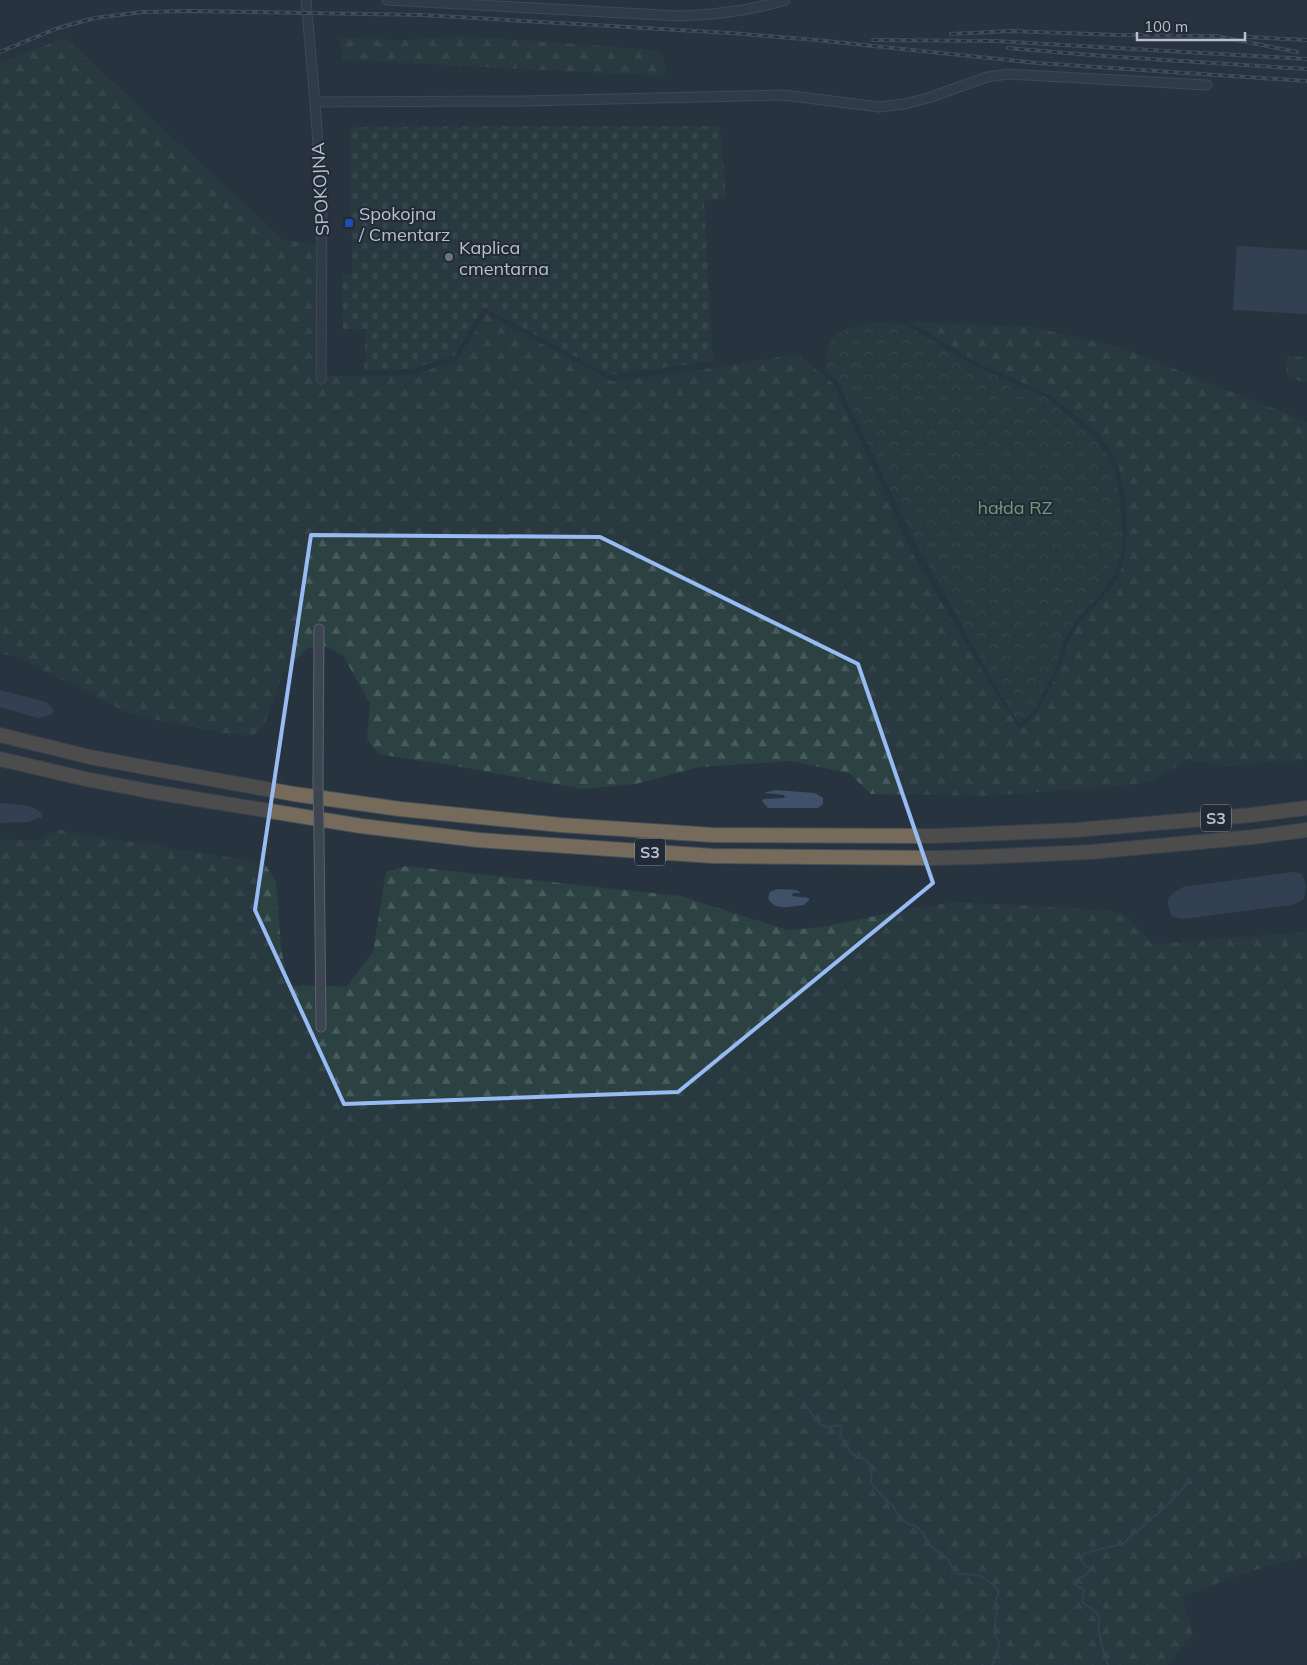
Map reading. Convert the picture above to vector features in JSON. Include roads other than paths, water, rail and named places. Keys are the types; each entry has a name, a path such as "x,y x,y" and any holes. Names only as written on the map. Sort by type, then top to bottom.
{"highway":[{"name":"S3","path":"0,735 90,757 294,794 390,808 561,825 713,835 934,836 1076,830 1251,815 1307,808"},
{"name":"S3","path":"0,759 139,790 361,826 478,840 713,856 977,857 1091,852 1307,830"}],"street":[{"name":"SPOKOJNA","path":"306,0 322,211 321,379"},
{"path":"387,0 679,16 736,12 784,0"},
{"path":"315,102 524,101 777,95 878,107 905,104 987,77 1008,74 1207,85"},
{"path":"319,629 318,782 321,1026"}],"water":[{"path":"1237,246 1307,250 1307,314 1233,310"},
{"path":"0,690 46,702 54,710 51,715 38,718 0,707"},
{"path":"775,790 815,793 823,798 823,804 818,808 768,808 762,801 764,799 785,798 784,795 764,793"},
{"path":"0,803 30,806 42,813 42,817 28,822 0,823"},
{"path":"1292,872 1301,873 1306,886 1303,900 1292,905 1182,919 1172,916 1168,906 1171,895 1183,887"},
{"path":"777,889 796,890 801,893 793,893 792,896 809,898 809,900 804,905 779,907 774,905 768,898 770,892"}],"waterway":[{"path":"803,1402 818,1422 825,1427 840,1425 842,1429 840,1436 852,1454 865,1459 872,1467 871,1483 893,1506 899,1517 908,1524 916,1526 923,1533 929,1545 948,1559 955,1573 981,1576 998,1589 998,1596 994,1603 997,1609 994,1632 999,1644 996,1658 992,1665"},
{"path":"1108,1665 1103,1652 1098,1627 1098,1615 1093,1609 1082,1602 1084,1590 1073,1583 1089,1571 1090,1568 1081,1560 1085,1553 1122,1544 1170,1503 1189,1481"}],"railway":[{"path":"0,52 58,28 95,18 142,12 191,11 423,15 730,33 1037,63 1307,81"},
{"path":"951,34 1010,31 1216,36 1297,52"},
{"path":"1247,37 1307,40"},
{"path":"873,40 996,41 1307,59"},
{"path":"1008,48 1307,69"}],"place":[{"name":"Spokojna / Cmentarz","path":"349,223"},
{"name":"Kaplica cmentarna","path":"449,257"}],"park label":[{"name":"hałda RZ","path":"1015,507"}]}
